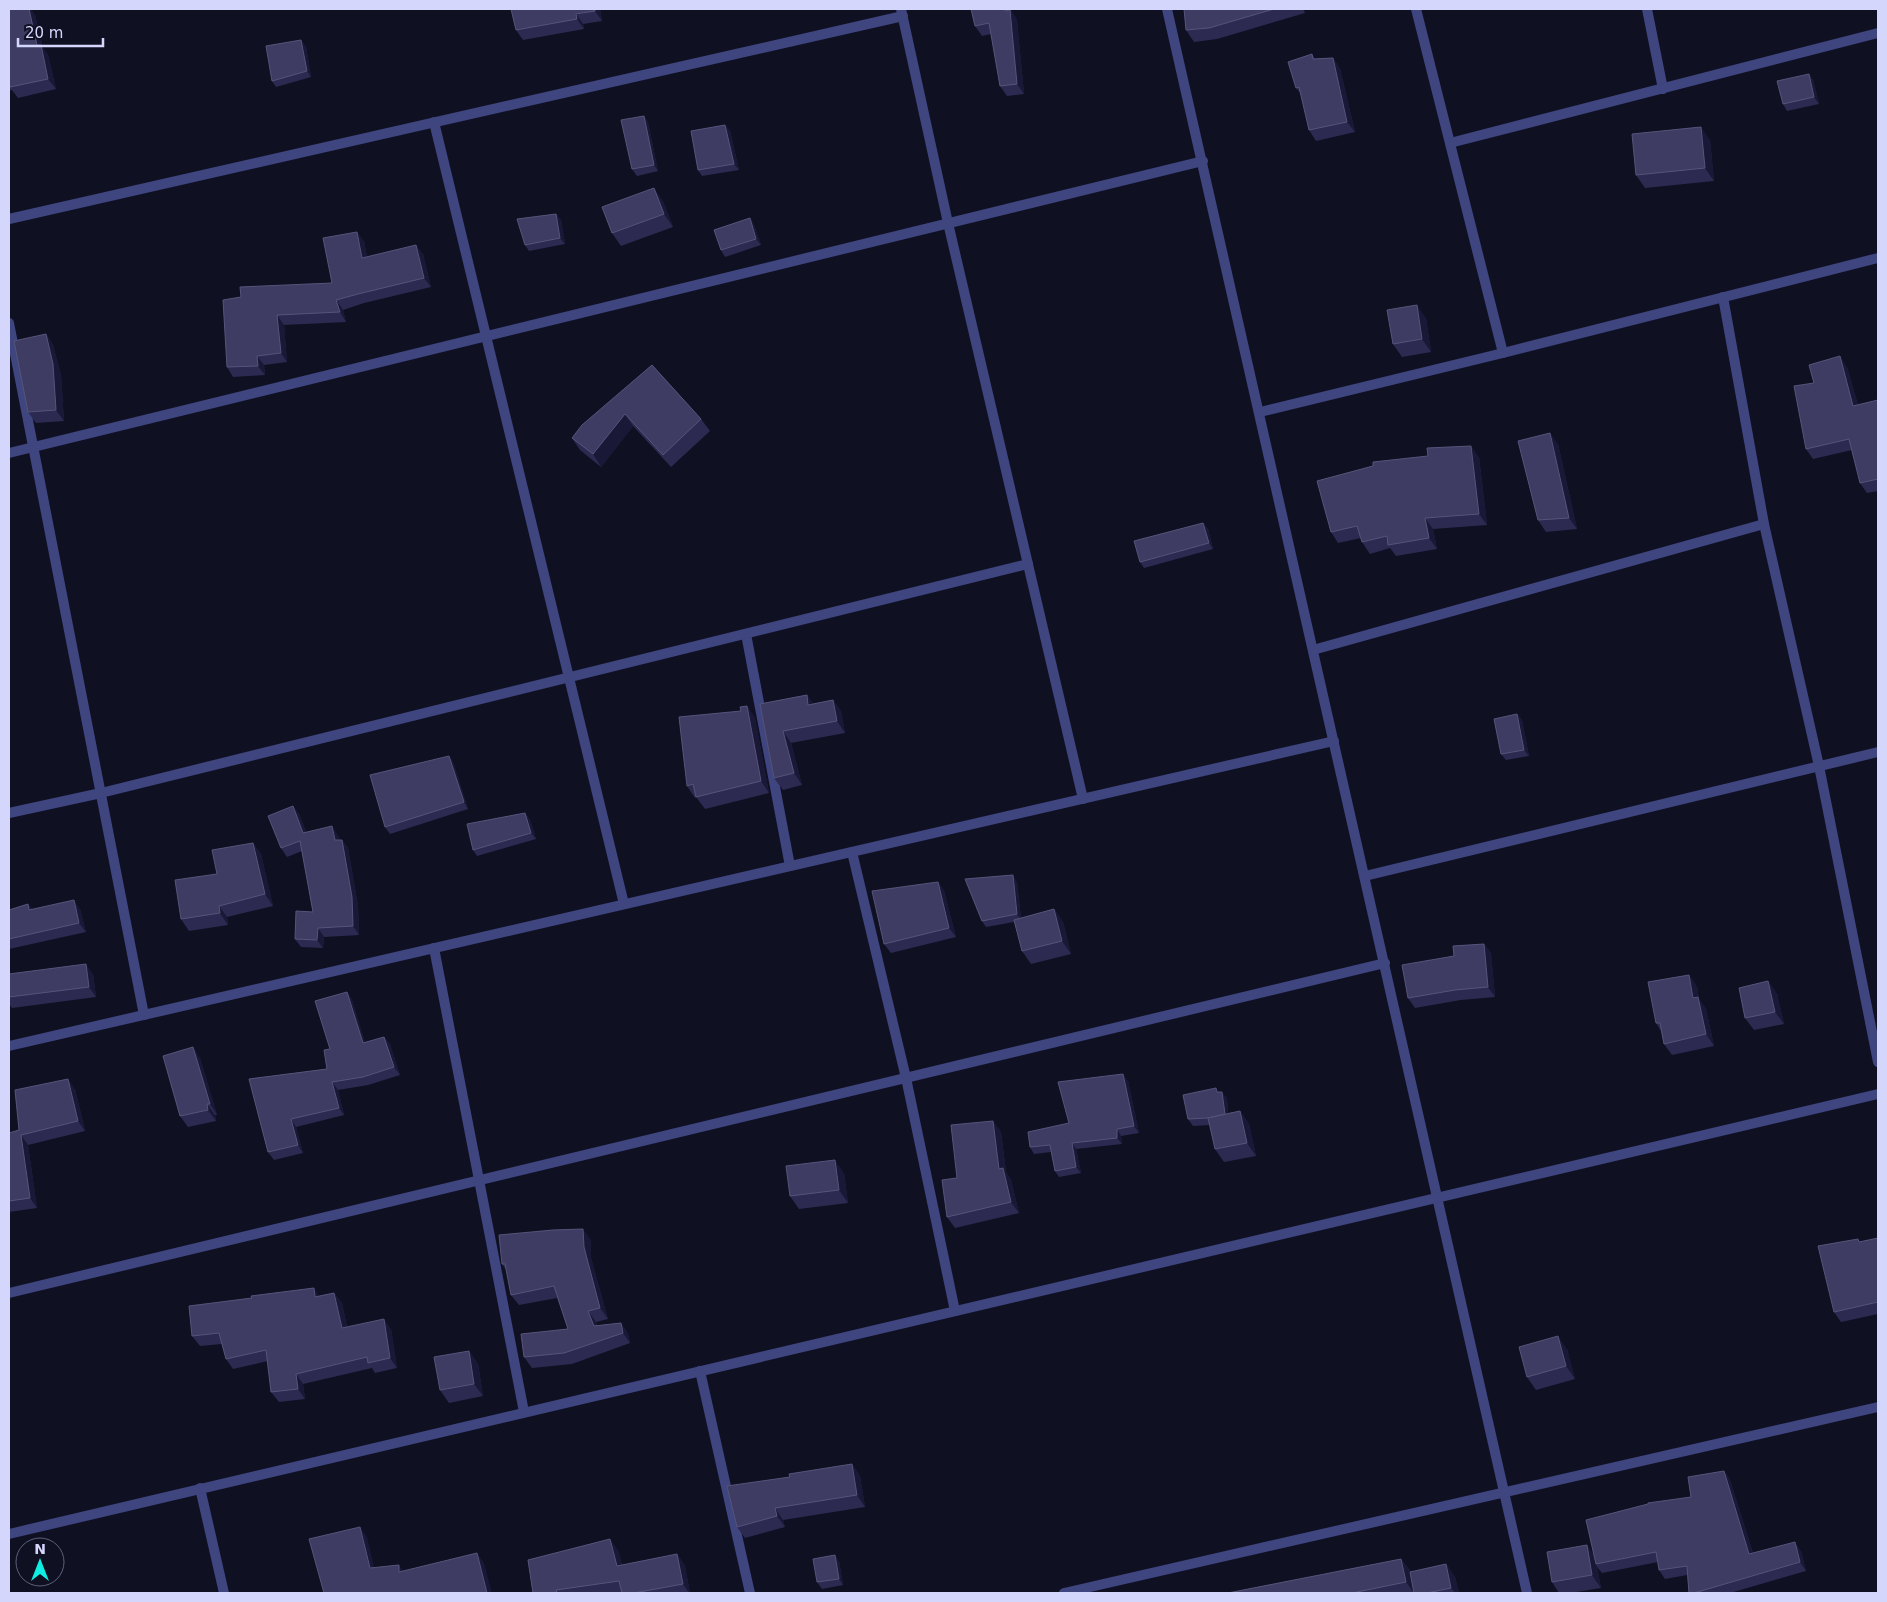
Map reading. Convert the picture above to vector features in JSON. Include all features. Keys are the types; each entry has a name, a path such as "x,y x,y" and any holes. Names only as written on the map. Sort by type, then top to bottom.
{"street":[{"path":"1167,9 1527,1593"},
{"path":"1416,9 1503,353"},
{"path":"1647,9 1663,89"},
{"path":"9,219 902,12 948,223 1083,799"},
{"path":"1450,144 1878,33"},
{"path":"434,122 624,904"},
{"path":"9,453 1203,161"},
{"path":"1260,412 1503,353 1878,258"},
{"path":"1723,297 1764,524 1819,766 1878,1062"},
{"path":"9,323 144,1015"},
{"path":"1313,650 1764,524"},
{"path":"9,813 101,793 1028,564"},
{"path":"746,634 790,866"},
{"path":"9,1046 1334,742"},
{"path":"1365,876 1878,752"},
{"path":"852,852 906,1078 955,1311"},
{"path":"434,948 524,1412"},
{"path":"9,1293 1385,963"},
{"path":"9,1532 1878,1094"},
{"path":"700,1371 750,1593"},
{"path":"1064,1593 1505,1494 1878,1407"},
{"path":"200,1488 224,1593"}],"building":[{"path":"9,9 29,9 37,45 41,45 48,79 10,87"},
{"path":"511,9 595,9 595,11 576,14 577,19 516,30"},
{"path":"971,9 1010,10 1017,84 1000,86 989,23 975,26"},
{"path":"1184,9 1274,9 1209,28 1186,30"},
{"path":"301,40 307,71 272,81 266,46"},
{"path":"1312,54 1313,59 1333,58 1347,122 1309,130 1299,87 1296,88 1288,62"},
{"path":"1809,74 1814,97 1783,104 1777,81"},
{"path":"644,116 654,165 632,169 621,120"},
{"path":"725,125 734,164 698,170 691,131"},
{"path":"1701,127 1705,168 1636,175 1632,134"},
{"path":"654,188 664,214 612,233 602,207"},
{"path":"556,214 560,238 525,245 517,219"},
{"path":"750,218 756,239 721,250 714,230"},
{"path":"357,232 362,258 416,245 424,278 336,300 340,312 277,315 281,353 257,356 258,366 227,367 223,300 241,297 240,287 332,283 323,238"},
{"path":"1417,305 1422,339 1393,344 1387,310"},
{"path":"46,334 53,364 56,410 28,412 14,341"},
{"path":"1840,356 1853,406 1878,400 1878,479 1860,483 1849,439 1806,449 1794,386 1814,383 1809,365"},
{"path":"652,365 701,419 663,455 625,414 593,454 572,438 582,425"},
{"path":"1550,433 1569,518 1538,520 1518,441"},
{"path":"1471,446 1479,514 1425,518 1429,538 1388,545 1387,536 1362,542 1357,526 1331,532 1317,481 1373,466 1373,462 1428,456 1427,448"},
{"path":"1203,523 1209,543 1140,562 1134,541"},
{"path":"807,695 808,705 833,700 837,721 783,731 794,773 774,778 760,704"},
{"path":"747,706 761,781 696,797 693,784 687,786 679,717 741,711 740,707"},
{"path":"1517,714 1524,750 1501,754 1494,719"},
{"path":"449,756 464,802 385,827 370,775"},
{"path":"293,806 303,833 332,826 335,840 342,840 352,897 353,926 318,928 317,940 295,939 296,911 313,912 300,841 281,848 268,816"},
{"path":"525,813 531,833 473,850 467,824"},
{"path":"253,843 265,894 219,906 220,913 181,919 175,880 217,874 212,850"},
{"path":"1013,875 1017,914 982,921 965,879"},
{"path":"938,882 949,928 884,944 872,891"},
{"path":"74,900 79,923 9,939 9,910 28,904 29,910"},
{"path":"1054,909 1062,941 1022,951 1014,920"},
{"path":"1484,944 1488,987 1455,990 1408,998 1402,965 1454,956 1453,946"},
{"path":"86,964 89,987 9,997 9,974"},
{"path":"1689,975 1693,998 1698,997 1706,1034 1664,1044 1660,1023 1656,1023 1648,982"},
{"path":"1768,981 1775,1012 1745,1018 1739,988"},
{"path":"347,992 363,1043 384,1037 394,1067 363,1077 332,1082 339,1108 291,1119 298,1145 268,1152 249,1079 327,1069 324,1050 330,1049 315,1001"},
{"path":"193,1047 210,1104 207,1104 208,1110 180,1116 163,1056"},
{"path":"1123,1074 1134,1126 1117,1129 1117,1138 1072,1143 1076,1167 1055,1171 1050,1145 1030,1147 1028,1132 1069,1123 1058,1082"},
{"path":"68,1079 78,1121 21,1135 30,1198 9,1201 9,1133 19,1130 15,1090"},
{"path":"1216,1088 1217,1092 1222,1092 1225,1114 1208,1118 1188,1119 1183,1095"},
{"path":"1240,1111 1247,1143 1215,1149 1208,1118"},
{"path":"993,1121 999,1169 1003,1168 1011,1202 947,1217 942,1180 957,1178 951,1125"},
{"path":"835,1160 839,1190 790,1196 786,1166"},
{"path":"583,1229 584,1247 600,1308 588,1311 594,1326 621,1323 623,1333 564,1353 524,1357 521,1334 568,1329 554,1286 511,1295 505,1264 502,1264 499,1235"},
{"path":"1878,1238 1878,1302 1834,1312 1818,1246 1858,1239 1859,1242"},
{"path":"314,1288 315,1297 334,1293 342,1328 384,1319 390,1358 368,1363 367,1357 296,1374 298,1389 271,1392 266,1350 226,1359 219,1333 192,1336 189,1306"},
{"path":"1558,1336 1566,1366 1527,1377 1519,1347"},
{"path":"469,1351 474,1384 440,1390 434,1357"},
{"path":"852,1464 857,1495 775,1508 777,1516 737,1527 727,1486 790,1477 789,1474"},
{"path":"1724,1471 1749,1554 1795,1542 1800,1562 1694,1593 1689,1593 1687,1566 1659,1570 1656,1552 1596,1564 1586,1520 1648,1503 1691,1497 1688,1477"},
{"path":"360,1527 370,1568 399,1565 399,1572 477,1553 487,1593 324,1593 309,1539"},
{"path":"610,1539 617,1566 677,1554 683,1584 634,1593 622,1593 619,1581 556,1590 557,1593 533,1593 528,1560"},
{"path":"1587,1545 1592,1575 1552,1582 1547,1552"},
{"path":"835,1555 839,1579 817,1582 813,1559"},
{"path":"1401,1559 1406,1582 1352,1593 1228,1593"},
{"path":"1446,1564 1451,1588 1427,1593 1414,1593 1410,1572"}]}
